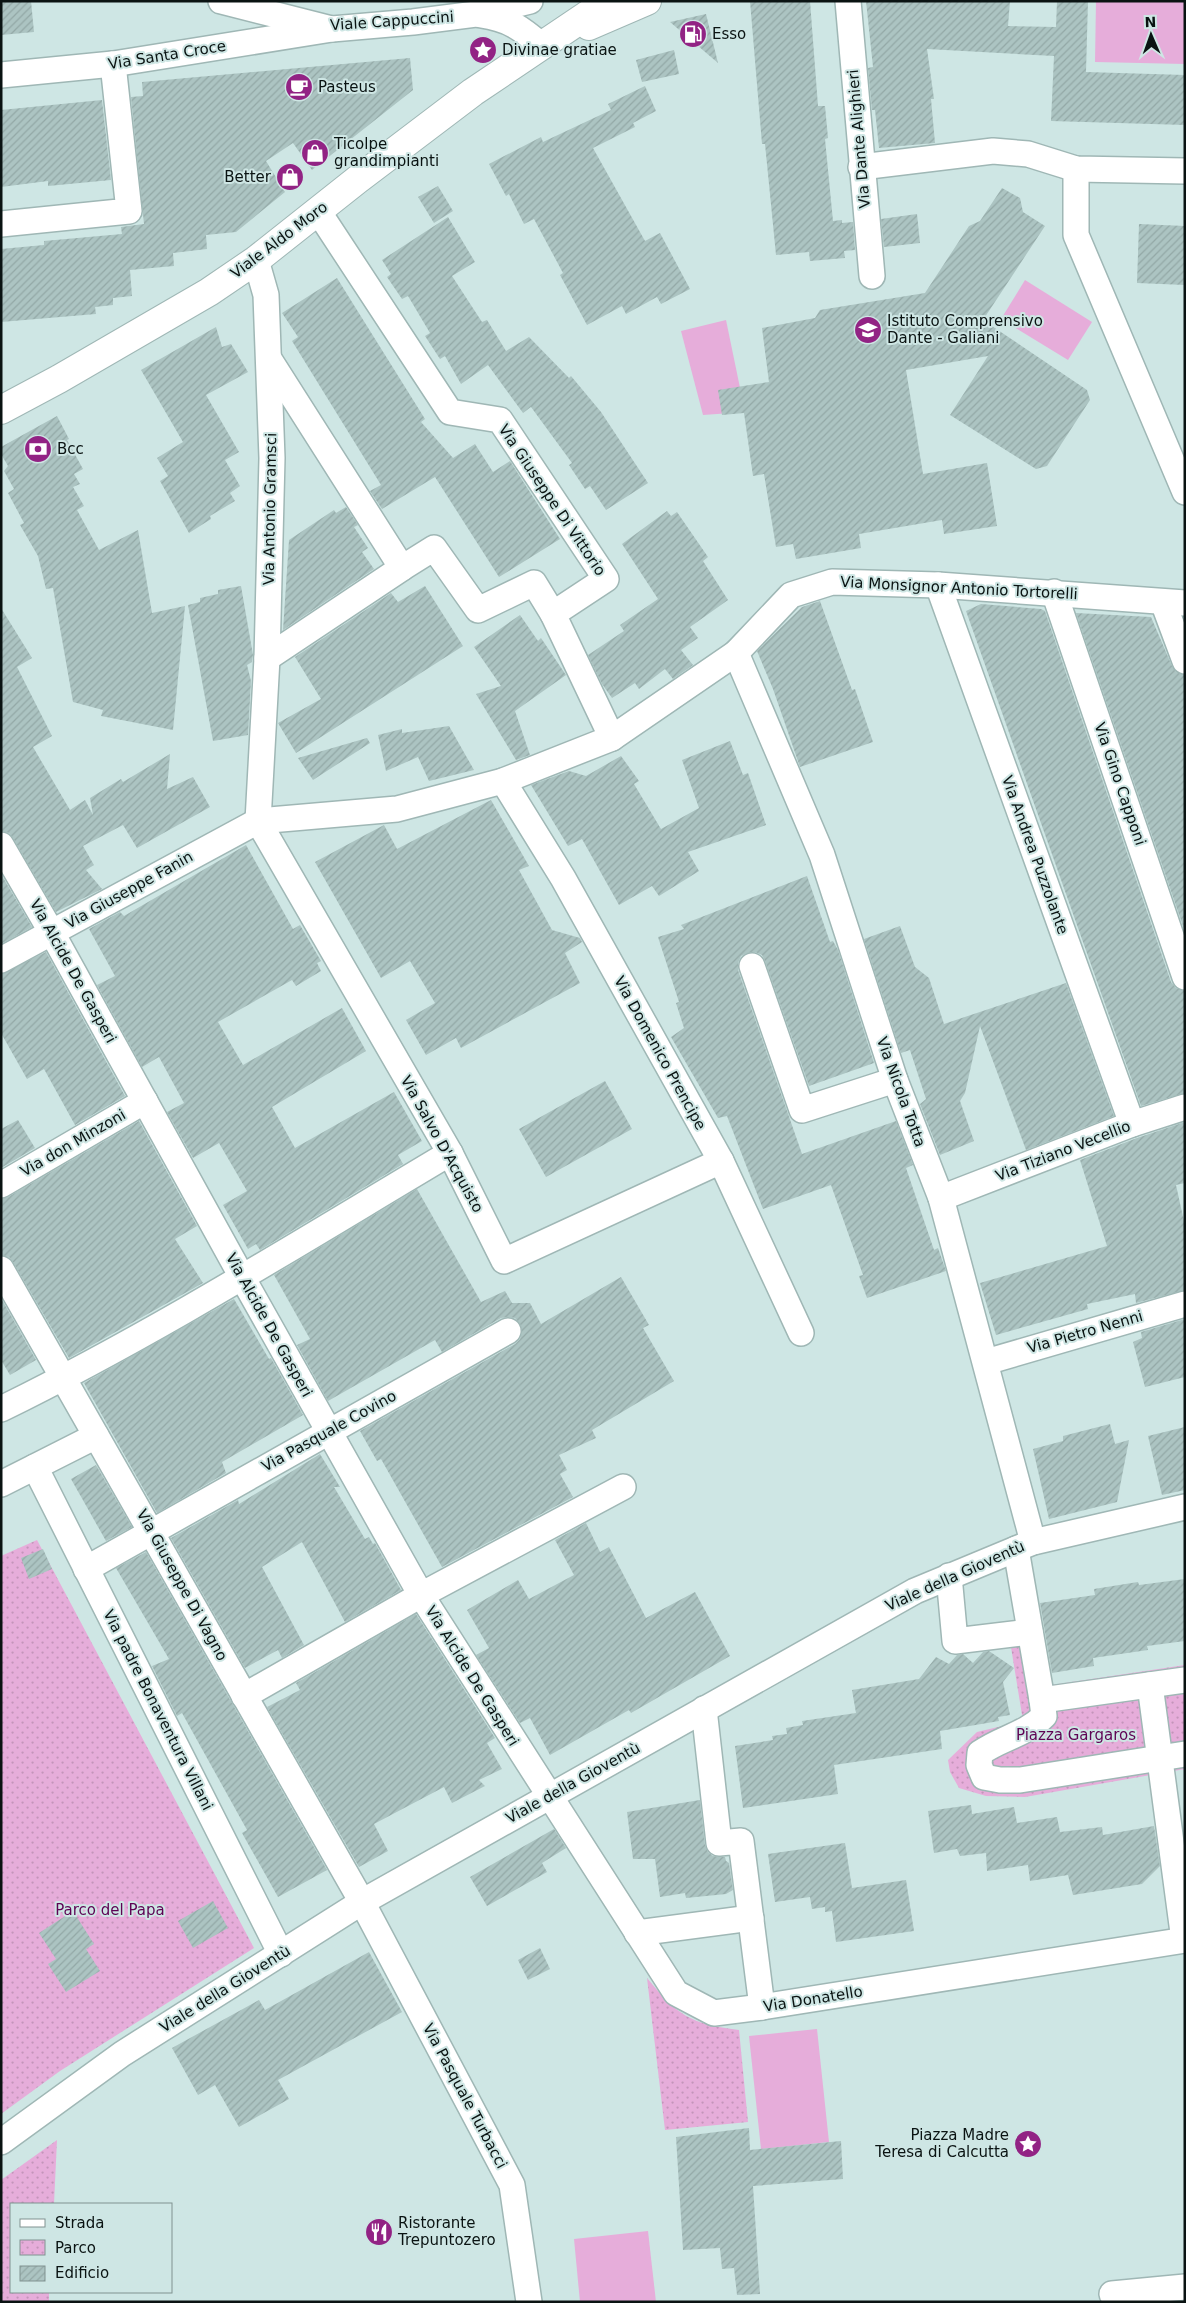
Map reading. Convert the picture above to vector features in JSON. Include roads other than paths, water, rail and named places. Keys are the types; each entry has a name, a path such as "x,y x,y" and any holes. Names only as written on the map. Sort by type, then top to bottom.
{"main road":[{"path":"542,46 608,1"},
{"path":"542,46 647,1"},
{"name":"Viale Aldo Moro","path":"1,410 60,379 192,301 256,260 474,92 542,46"}],"street":[{"name":"Viale Cappuccini","path":"220,1 332,29 413,12 476,14 498,17 518,25 542,46"},
{"name":"Viale Cappuccini","path":"476,14 530,1"},
{"name":"Via Dante Alighieri","path":"848,1 872,276"},
{"name":"Via Santa Croce","path":"1,75 113,64 332,29"},
{"path":"1,224 130,210 113,64"},
{"path":"861,167 993,151 1028,154 1076,169 1185,172"},
{"path":"1076,169 1076,235 1185,492"},
{"name":"Via Giuseppe Di Vittorio","path":"318,211 450,412 500,420 606,579 553,614"},
{"name":"Via Antonio Gramsci","path":"256,260 266,295 272,458 267,658 258,822"},
{"name":"Via Antonio Gramsci","path":"269,359 402,568"},
{"path":"267,658 434,548 478,610 534,583 553,614 612,738"},
{"name":"Via Monsignor Antonio Tortorelli","path":"258,822 397,809 504,781 612,738 736,653 791,595 832,582 938,585 1174,602"},
{"name":"Via Andrea Puzzolante","path":"938,585 1132,1124"},
{"name":"Via Gino Capponi","path":"1054,592 1185,977"},
{"path":"1174,602 1185,661"},
{"name":"Via Nicola Totta","path":"736,653 822,855 895,1080 941,1198 986,1362 1025,1545 1030,1632 1042,1700"},
{"name":"Via Domenico Prencipe","path":"504,781 563,878 721,1161 801,1333"},
{"name":"Via Giuseppe Fanin","path":"1,960 155,875 258,822"},
{"name":"Via Salvo D'Acquisto","path":"258,822 450,1153 504,1262 721,1161"},
{"name":"Via Alcide De Gasperi","path":"1,845 52,933 420,1595 549,1798"},
{"path":"752,966 802,1110 895,1080"},
{"name":"Via don Minzoni","path":"1,1185 145,1101"},
{"name":"Via Tiziano Vecellio","path":"941,1198 1132,1124 1185,1108"},
{"path":"1,1409 64,1378 242,1277 450,1153"},
{"name":"Via Giuseppe Di Vagno","path":"1,1269 362,1902"},
{"name":"Via Pietro Nenni","path":"986,1362 1185,1304"},
{"name":"Via Pasquale Covino","path":"86,1568 508,1331"},
{"path":"1,1484 96,1436"},
{"name":"Via padre Bonaventura Villani","path":"35,1467 281,1954"},
{"path":"244,1696 420,1595 623,1487"},
{"name":"Viale della Gioventù","path":"1,2142 122,2054 362,1902 915,1591 1025,1545 1185,1508"},
{"path":"949,1576 955,1641 1030,1632"},
{"path":"1185,1680 1042,1700 1044,1716 1032,1727 993,1744 980,1753 979,1765 984,1777 1000,1780 1020,1780 1185,1754"},
{"path":"1150,1685 1184,1940"},
{"path":"704,1709 719,1843 741,1841 762,2007"},
{"name":"Via Donatello","path":"549,1798 676,1993 714,2012 762,2007 1184,1940"},
{"name":"Via Pasquale Turbacci","path":"362,1902 512,2185 529,2302"},
{"path":"637,1933 751,1918"},
{"path":"1112,2294 1185,2287"}],"place":[{"name":"Esso","path":"693,34"},
{"name":"Divinae gratiae","path":"483,50"},
{"name":"Pasteus","path":"299,87"},
{"name":"Ticolpe grandimpianti","path":"315,153"},
{"name":"Better","path":"290,177"},
{"name":"Istituto Comprensivo Dante - Galiani","path":"868,330"},
{"name":"Bcc","path":"38,449"},
{"name":"Piazza Madre Teresa di Calcutta","path":"1028,2144"},
{"name":"Ristorante Trepuntozero","path":"379,2232"}],"park label":[{"name":"Piazza Gargaros","path":"1076,1735"},
{"name":"Parco del Papa","path":"110,1910"}]}
